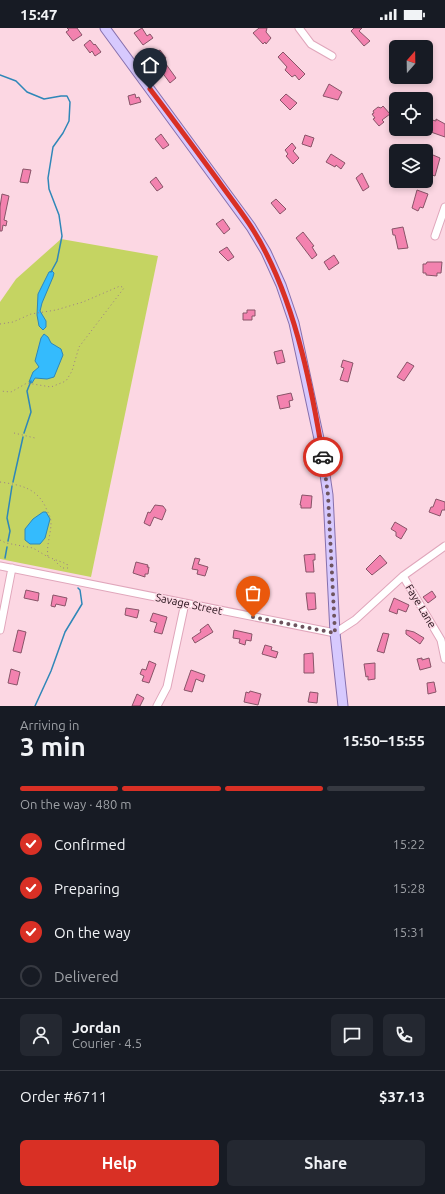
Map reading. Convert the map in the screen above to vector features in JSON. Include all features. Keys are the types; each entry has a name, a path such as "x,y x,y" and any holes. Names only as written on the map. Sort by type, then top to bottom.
{"main road":[{"path":"105,28 242,214 261,243 281,285 298,339 324,467 328,495 335,633 343,706"}],"street":[{"path":"299,28 311,44 332,56"},
{"path":"435,236 445,207"},
{"path":"335,633 355,620 403,576 445,546"},
{"name":"Savage Street","path":"0,566 335,633"},
{"path":"0,630 12,568"},
{"name":"Faye Lane","path":"403,576 441,640 445,660"},
{"path":"157,706 167,687 185,603"}],"path":[{"path":"0,324 13,322 27,315 56,310 83,302 120,286 124,288 77,349 72,371 66,381 51,387 27,383 11,392 0,391"},
{"path":"14,433 34,438"},
{"path":"0,482 30,489 37,494 50,516 51,523 47,550 48,557"},
{"path":"0,540 6,543 33,548 48,557 67,564 68,568 62,568 53,559"}],"green space":[{"path":"61,239 158,256 91,577 0,559 0,302 16,279"}],"water":[{"path":"52,271 54,273 53,277 40,311 46,321 46,327 43,330 39,326 37,315 38,294 49,272"},
{"path":"44,334 48,337 51,343 61,349 63,355 54,377 47,379 35,378 32,383 29,382 33,372 39,367 35,361 41,338"},
{"path":"43,512 46,512 50,519 45,538 40,544 30,544 25,540 25,529 33,519"}],"building":[{"path":"67,28 77,28 82,35 73,41 66,32 69,30"},
{"path":"142,28 147,36 150,34 153,38 143,45 134,33"},
{"path":"259,28 267,28 266,32 271,38 266,44 265,42 263,44 253,33"},
{"path":"354,28 362,28 359,31 370,41 364,46 351,31"},
{"path":"90,40 101,52 95,56 92,51 90,53 84,45"},
{"path":"160,50 166,58 163,60 176,78 170,83 150,56"},
{"path":"283,52 305,74 299,80 295,75 292,77 285,70 287,67 278,57"},
{"path":"329,84 342,92 338,100 323,96"},
{"path":"135,94 136,98 139,97 141,102 130,105 128,96"},
{"path":"286,94 297,103 290,110 280,100"},
{"path":"383,106 389,115 382,120 384,122 379,126 373,119 375,118 372,114 378,107 381,108"},
{"path":"436,119 445,124 445,137 433,133 433,120 436,121"},
{"path":"161,134 169,145 163,149 155,139"},
{"path":"305,135 314,138 311,147 302,144"},
{"path":"292,143 296,148 293,151 299,158 293,164 286,156 288,154 285,150"},
{"path":"331,154 345,163 341,169 336,165 335,167 326,162"},
{"path":"433,155 440,158 435,176 433,175"},
{"path":"23,169 31,170 28,183 20,182"},
{"path":"362,173 369,187 363,191 356,178"},
{"path":"156,177 163,187 157,191 150,182"},
{"path":"417,190 428,194 423,208 420,207 418,211 412,208"},
{"path":"2,194 9,196 4,220 7,221 6,226 3,225 2,231 0,231 0,207"},
{"path":"276,199 286,209 280,214 271,203"},
{"path":"223,219 230,229 224,234 216,224"},
{"path":"403,227 408,248 398,249 392,229"},
{"path":"303,232 314,246 312,247 317,255 312,259 296,238"},
{"path":"227,247 234,257 228,261 219,252"},
{"path":"334,255 339,263 329,270 324,262"},
{"path":"427,262 442,262 441,273 437,273 437,276 426,275 426,273 423,273 423,264 426,264"},
{"path":"247,310 255,310 255,316 252,316 252,320 243,320 243,313 247,313"},
{"path":"282,350 285,362 277,364 274,352"},
{"path":"343,360 353,363 348,382 340,380 344,368 341,367"},
{"path":"407,362 414,366 404,381 397,377"},
{"path":"291,393 293,400 289,401 290,407 280,409 277,396"},
{"path":"302,495 312,496 311,508 301,508 300,505"},
{"path":"436,499 445,502 445,510 442,510 440,516 429,512"},
{"path":"155,505 163,506 166,510 162,520 154,517 150,526 144,523 148,512 150,513"},
{"path":"395,522 407,529 401,539 396,536 396,532 391,529"},
{"path":"315,554 315,560 313,560 314,572 306,572 304,555"},
{"path":"380,555 387,563 372,575 366,569"},
{"path":"195,558 200,559 198,564 208,567 205,576 197,574 198,570 192,569"},
{"path":"136,562 148,565 148,574 145,574 145,577 133,573"},
{"path":"26,590 39,593 38,601 24,598"},
{"path":"251,590 264,593 262,601 249,598"},
{"path":"432,591 436,597 428,603 423,597"},
{"path":"306,593 315,593 316,609 308,610"},
{"path":"53,595 67,598 65,606 56,604 55,607 51,606"},
{"path":"394,598 409,605 406,612 398,609 397,614 389,611"},
{"path":"126,608 139,610 137,618 125,615"},
{"path":"153,613 167,617 162,634 154,632 157,623 150,621"},
{"path":"208,624 213,632 195,643 192,638 201,632 200,630"},
{"path":"18,630 26,632 21,653 13,651"},
{"path":"234,630 252,634 251,641 246,640 245,645 239,643 240,639 233,638"},
{"path":"406,630 414,632 424,638 420,644 406,634"},
{"path":"383,633 389,634 384,653 377,651"},
{"path":"265,645 272,647 271,650 278,652 276,658 262,654"},
{"path":"313,653 314,673 304,673 304,654"},
{"path":"422,658 422,660 429,658 431,667 420,670 417,659"},
{"path":"149,661 156,664 149,683 142,681 144,676 140,674 142,669 146,670"},
{"path":"375,663 375,679 368,680 368,676 366,677 364,664"},
{"path":"11,669 20,672 17,685 8,683"},
{"path":"191,670 205,675 203,682 196,679 192,692 184,690"},
{"path":"434,682 436,692 428,694 427,683"},
{"path":"250,691 261,694 258,705 244,702 246,692 249,693"},
{"path":"310,692 318,693 317,703 308,702"},
{"path":"137,694 144,698 140,706 132,706"}],"waterway":[{"path":"0,75 16,81 27,92 44,99 67,96 70,102 69,121 53,147 48,178 49,189 59,215 62,236 57,261 51,272"},
{"path":"24,433 31,412 27,391 31,381"},
{"path":"13,482 23,437"},
{"path":"8,541 10,531 7,518 12,486"},
{"path":"5,558 7,547"},
{"path":"35,706 51,671 65,632 82,604 80,590 78,588"}],"way so far":[{"path":"253,617 335,633 331,536 326,474 323,457"}],"route":[{"path":"150,89 242,214 266,252 281,285 294,323 323,457"}]}
